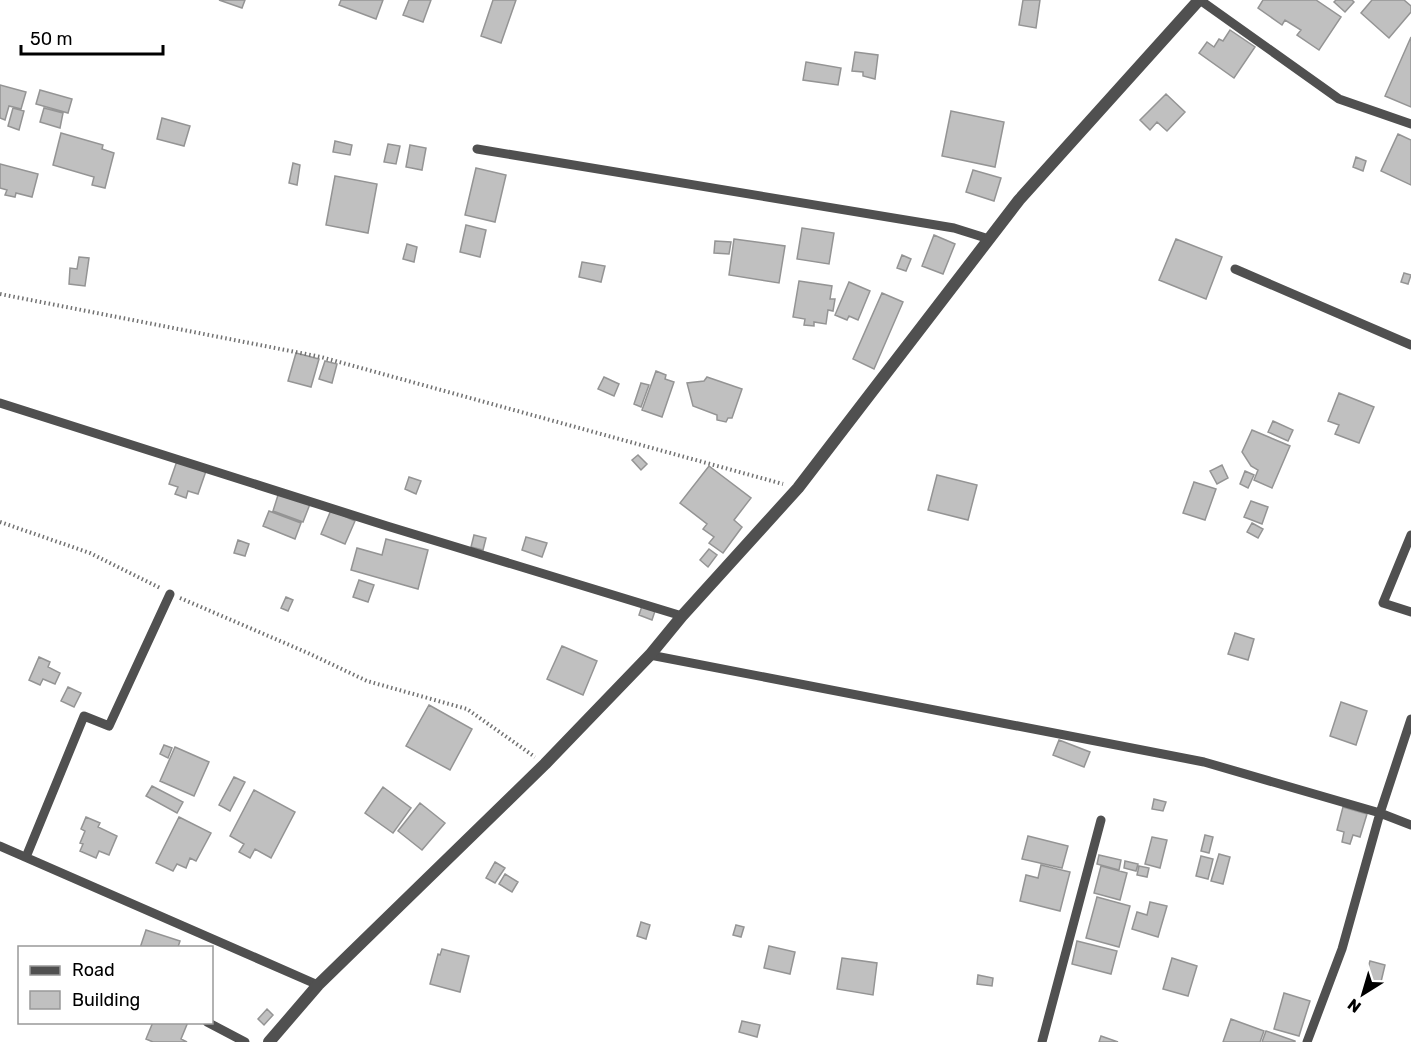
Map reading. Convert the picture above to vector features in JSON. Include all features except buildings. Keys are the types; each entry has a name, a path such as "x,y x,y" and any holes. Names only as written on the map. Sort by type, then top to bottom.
{"street":[{"path":"269,1042 318,985 545,764 650,655 682,616 798,488 1019,200 1199,0"}],"lane":[{"path":"1199,0 1339,99 1411,124"},
{"path":"477,149 954,228 989,239"},
{"path":"1234,269 1411,345"},
{"path":"0,403 387,526 682,616"},
{"path":"1411,535 1383,603 1411,612"},
{"path":"26,857 84,716 109,726 170,594"},
{"path":"650,655 1204,762 1380,813 1411,825"},
{"path":"1307,1042 1341,949 1380,813 1411,719"},
{"path":"1042,1042 1101,820"},
{"path":"0,846 318,985"},
{"path":"209,1024 245,1042"}],"path":[{"path":"0,294 321,357 798,488"},
{"path":"0,522 90,553 170,594 367,681 467,709 545,764"}]}
